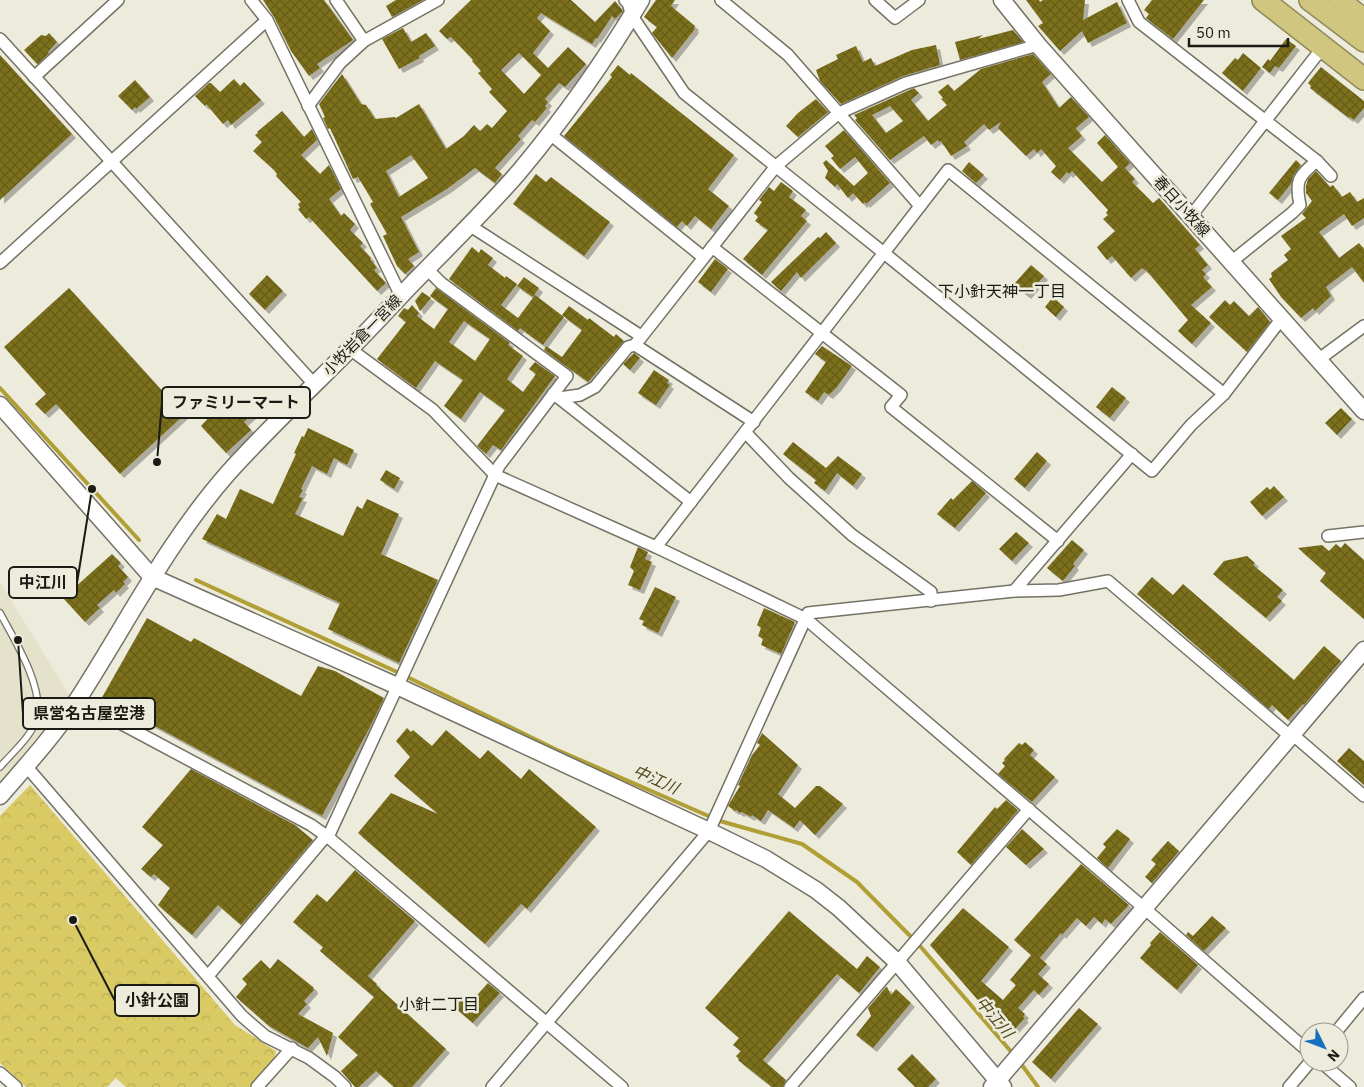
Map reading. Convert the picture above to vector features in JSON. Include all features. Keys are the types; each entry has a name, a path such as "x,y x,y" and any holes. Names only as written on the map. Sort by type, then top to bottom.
{"highway":[{"path":"1263,0 1364,78"},
{"path":"1278,0 1364,68"},
{"path":"1310,0 1364,41"},
{"path":"1327,0 1362,17"},
{"path":"1339,0 1362,17"}],"street":[{"path":"34,77 118,0"},
{"path":"251,0 267,20 400,296"},
{"path":"336,0 364,41"},
{"path":"308,106 340,63 364,41 438,0"},
{"path":"625,0 628,3 632,16 684,94 776,166 1152,471 1191,424 1224,394 1282,318"},
{"name":"小牧岩倉一宮線","path":"0,796 52,735 77,700 152,577 228,474 517,174 550,134 601,64 641,0"},
{"path":"721,0 788,55 920,206"},
{"path":"875,0 895,18 918,0"},
{"name":"春日小牧線","path":"1002,0 1038,45 1364,411"},
{"path":"1128,0 1138,22 1317,161 1331,176"},
{"path":"0,263 267,20"},
{"path":"0,40 314,384"},
{"path":"556,396 580,395 595,387 628,347 638,340 776,166 839,113 906,83 1038,45"},
{"path":"1191,216 1323,47"},
{"path":"550,134 703,258"},
{"path":"1231,262 1300,205 1296,189 1297,184 1303,174 1317,161"},
{"path":"656,547 948,170 1224,394"},
{"path":"469,225 754,422"},
{"path":"712,247 901,395 891,408 1058,540"},
{"path":"208,976 327,837 499,466 556,396 567,376 441,283 427,269"},
{"path":"1318,360 1361,332"},
{"path":"350,349 433,410 495,474 806,618 1299,1043"},
{"path":"556,396 691,502"},
{"path":"0,405 152,577 398,685 710,829 766,859 816,890 901,959 998,1085 1022,1051 1364,650"},
{"path":"746,433 789,478 852,535 931,592 931,601"},
{"path":"1014,591 1132,454"},
{"path":"1328,536 1364,532"},
{"path":"492,1087 710,829 808,613 1014,591 1059,590 1108,581 1364,796"},
{"path":"77,700 311,825 622,1087"},
{"path":"26,766 242,1016 265,1036 309,1058 335,1077 344,1087"},
{"path":"790,1087 1029,810"},
{"path":"1344,1022 1364,998"},
{"path":"257,1087 292,1048"},
{"path":"1289,1087 1302,1072"},
{"path":"1333,1072 1350,1087"},
{"path":"0,1073 16,1087"}],"lane":[{"path":"0,613 26,661 37,700 37,718 29,733 0,767"}],"shaded area":[{"path":"0,582 71,698 0,785"}],"green space":[{"path":"30,785 235,1025 276,1051 275,1061 251,1087 126,1087 116,1078 107,1087 26,1087 0,1063 0,816"}],"building":[{"path":"263,0 324,0 353,40 317,64 320,68 309,76 291,51"},
{"path":"396,0 423,0 392,17 386,6"},
{"path":"471,0 571,0 595,22 615,1 623,11 615,19 612,16 592,44 541,13 537,18 550,31 533,53 548,68 568,47 586,64 565,87 559,83 545,99 548,102 545,106 547,108 535,122 532,120 518,136 521,139 495,168 502,174 495,183 475,168 447,189 401,217 419,252 408,259 414,266 405,274 397,266 383,236 387,234 370,204 373,202 358,177 353,179 330,128 328,129 323,118 325,117 319,104 342,74 361,104 366,105 375,119 396,118 419,104 446,149 464,136 474,125 480,131 487,124 492,128 507,111 489,92 492,89 478,73 481,71 473,60 451,37 447,39 439,31","holes":["519,53 541,75 524,94 501,70","411,155 428,178 399,197 386,171"]},
{"path":"656,0 675,0 671,6 695,26 695,29 672,58 652,33 657,27 644,17"},
{"path":"1026,0 1039,0 1040,2 1043,0 1085,0 1083,20 1117,2 1127,23 1088,43 1082,31 1060,51 1038,26 1043,23"},
{"path":"1152,0 1204,0 1173,39 1146,18 1149,14 1144,10"},
{"path":"403,28 411,42 426,33 435,46 419,56 420,58 399,69 382,39"},
{"path":"1013,30 1023,42 960,60 955,42 983,35 978,39"},
{"path":"49,33 57,42 38,64 24,50 41,35 46,36"},
{"path":"1286,39 1296,46 1279,68 1275,66 1270,73 1262,67 1268,59 1270,61"},
{"path":"936,45 940,65 903,76 841,104 820,81 816,70 838,59 836,55 856,46 863,62 871,58 875,66 912,50"},
{"path":"1243,53 1261,68 1243,91 1222,73 1235,58 1238,60"},
{"path":"1033,54 1051,74 1042,82 1059,108 1071,97 1089,117 1076,128 1082,136 1068,148 1102,182 1118,167 1097,143 1105,135 1130,163 1125,168 1135,179 1132,182 1153,203 1159,198 1200,245 1195,249 1208,265 1202,270 1206,274 1203,277 1212,287 1191,305 1211,323 1192,344 1178,331 1188,320 1146,270 1142,268 1131,278 1112,256 1107,260 1097,247 1115,231 1103,219 1108,215 1106,213 1108,210 1072,171 1069,174 1067,172 1060,180 1051,172 1056,166 1041,149 1037,153 1034,149 1026,156 998,128 1001,122 989,130 984,124 964,142 967,146 951,156 941,141 939,142 938,140 931,145 924,136 890,160 855,120 857,118 854,115 914,88 919,93 911,100 928,121 947,105 941,99 943,98 938,92 948,84 954,91 981,69","holes":["890,106 903,121 886,133 872,115"]},
{"path":"0,55 72,134 0,200"},
{"path":"618,65 630,75 631,73 734,155 708,189 729,206 711,229 695,216 687,226 682,221 677,227 564,136 612,77 610,75"},
{"path":"1321,67 1364,101 1364,108 1354,120 1310,88 1311,86 1308,83"},
{"path":"234,79 240,86 244,82 261,100 231,125 228,120 223,124 206,104 205,106 195,96 209,83 220,92"},
{"path":"135,80 150,97 136,109 135,107 132,110 118,96"},
{"path":"816,99 828,112 798,137 786,126 798,113"},
{"path":"282,111 304,137 312,129 317,140 301,155 320,174 329,165 341,189 329,199 341,216 344,213 355,224 350,230 363,243 360,246 377,268 374,270 386,283 377,291 309,217 306,219 298,209 300,208 298,204 301,202 276,176 277,174 273,169 253,151 262,142 255,135 257,132"},
{"path":"844,130 890,183 866,204 865,202 863,204 853,193 848,198 837,184 835,187 825,178 828,171 823,163 826,160 854,186 868,173 855,157 840,169 831,158 834,156 825,146"},
{"path":"1296,160 1301,165 1293,176 1291,184 1278,200 1269,193"},
{"path":"969,162 984,175 976,183 962,171"},
{"path":"1316,171 1330,187 1333,185 1342,197 1350,192 1357,202 1364,198 1364,218 1352,226 1344,214 1319,232 1339,258 1359,243 1364,249 1364,283 1352,267 1326,287 1331,296 1315,311 1313,308 1301,318 1281,297 1269,279 1272,277 1271,273 1288,260 1284,255 1291,249 1281,236 1306,218 1302,214 1312,201 1306,193 1306,186 1308,179"},
{"path":"536,174 546,182 551,177 610,222 584,256 513,204"},
{"path":"781,182 793,191 789,197 806,210 801,216 807,221 762,275 743,259 768,230 755,221 758,217 754,213 762,202 759,200 769,187 774,191"},
{"path":"826,232 836,243 801,278 797,272 781,291 771,282 818,237 820,238"},
{"path":"472,247 479,253 481,249 493,258 488,265 505,278 506,276 517,284 501,305 518,318 535,295 564,317 543,345 520,328 518,331 449,279"},
{"path":"715,259 728,269 711,292 698,282"},
{"path":"1031,265 1044,276 1027,295 1014,284"},
{"path":"267,275 283,291 265,310 249,294"},
{"path":"524,277 539,288 533,297 517,286"},
{"path":"69,288 184,415 120,474 56,404 45,414 35,404 46,394 4,347"},
{"path":"436,288 510,343 508,345 523,356 507,379 523,392 536,374 529,369 535,362 555,376 501,450 493,445 486,454 477,446 505,410 480,392 461,419 444,406 463,380 435,361 416,388 377,359 406,322 398,316 404,308 408,310 412,305 419,313 417,316 434,329 448,309 430,296","holes":["464,321 490,339 475,361 449,342"]},
{"path":"422,292 431,298 420,311 415,301"},
{"path":"1053,297 1064,307 1056,317 1045,307"},
{"path":"1225,300 1230,305 1234,301 1249,316 1258,307 1270,322 1247,352 1209,317"},
{"path":"569,306 614,337 616,334 624,341 588,382 544,350 546,346 562,357 582,330 562,315"},
{"path":"822,346 852,366 837,387 829,395 824,392 818,401 805,392 826,362 815,354"},
{"path":"634,353 640,358 630,370 623,364"},
{"path":"654,370 669,380 667,383 670,385 656,405 638,393"},
{"path":"248,387 260,399 255,403 260,408 244,422 251,430 226,453 201,426 211,415 214,418"},
{"path":"1112,387 1126,398 1110,418 1096,407"},
{"path":"1341,408 1352,419 1337,435 1325,423"},
{"path":"308,428 354,450 347,465 334,458 327,474 312,466 301,489 303,490 299,497 303,498 295,514 343,536 357,506 362,509 367,499 399,514 381,554 438,580 399,663 328,629 340,603 202,539 217,514 226,519 240,489 273,504 296,454 294,453"},
{"path":"793,442 826,468 838,456 862,474 853,486 837,473 825,491 814,483 816,480 783,454"},
{"path":"1037,452 1047,461 1025,488 1014,479"},
{"path":"386,470 400,478 394,489 380,480"},
{"path":"972,481 986,493 955,528 937,514 951,498 953,500"},
{"path":"1274,486 1284,497 1262,516 1250,502 1267,487 1270,490"},
{"path":"1016,532 1029,543 1012,561 999,549"},
{"path":"1072,540 1084,550 1073,564 1075,566 1063,581 1047,568"},
{"path":"1345,543 1364,560 1364,619 1320,581 1326,573 1298,548 1322,545 1329,551 1336,544 1341,548"},
{"path":"638,547 648,552 645,559 652,562 640,590 628,585 634,571 630,567"},
{"path":"112,554 121,563 118,566 128,577 123,582 125,584 116,593 114,590 97,605 100,608 85,622 63,598"},
{"path":"1247,556 1255,563 1253,565 1283,590 1277,597 1282,601 1266,618 1213,574 1224,561"},
{"path":"1152,577 1173,595 1183,584 1294,680 1324,646 1341,661 1304,705 1288,720 1272,705 1269,709 1137,594"},
{"path":"655,587 676,597 658,633 642,625 644,621 639,619"},
{"path":"764,608 795,622 781,654 761,645 763,639 758,636 761,628 757,625"},
{"path":"147,618 191,642 194,638 301,696 318,666 335,671 384,698 322,816 138,717 136,721 100,701"},
{"path":"407,728 411,732 413,730 432,746 446,730 480,759 488,750 521,779 529,769 596,827 527,909 521,904 485,944 358,833 391,793 438,814 394,776 410,757 396,741"},
{"path":"762,733 798,765 778,794 795,808 816,786 820,786 843,804 815,835 800,820 794,828 768,810 761,821 752,815 751,817 742,812 740,813 728,806 740,786 738,785 752,755 760,745 757,743"},
{"path":"1025,742 1034,750 1030,755 1055,777 1032,802 998,774 1005,766 1002,763 1004,759 1019,743 1022,745"},
{"path":"1349,748 1364,761 1364,785 1337,761"},
{"path":"191,769 295,825 313,840 241,925 218,905 192,935 158,905 170,888 154,874 151,877 141,869 163,845 142,827"},
{"path":"1006,800 1018,810 971,865 957,852 995,807 997,809"},
{"path":"1022,829 1044,849 1026,865 1006,847"},
{"path":"1117,829 1130,839 1108,868 1097,858 1106,847 1103,844"},
{"path":"1168,841 1179,851 1152,883 1145,877 1156,864 1151,860"},
{"path":"1081,864 1129,905 1111,924 1105,919 1102,924 1094,917 1086,926 1077,918 1062,935 1061,933 1040,958 1047,964 1038,974 1049,984 1039,995 1034,990 1018,1008 1025,1014 1023,1017 1025,1018 1010,1032 990,1014 930,945 963,908 1009,947 981,981 1003,1000 1016,985 1010,980 1031,955 1014,940"},
{"path":"355,870 415,921 368,976 446,1049 412,1087 394,1087 376,1071 359,1087 355,1087 341,1071 358,1055 338,1037 374,997 320,951 323,947 293,922 317,894 327,902"},
{"path":"789,911 857,969 867,956 880,967 859,993 837,974 763,1060 786,1080 783,1087 772,1087 738,1060 736,1056 741,1051 733,1045 739,1038 705,1008"},
{"path":"1212,916 1226,928 1204,951 1186,935 1188,932 1193,936"},
{"path":"1160,932 1198,965 1177,990 1140,958"},
{"path":"278,959 313,987 314,990 304,1001 307,1004 298,1014 333,1033 327,1056 318,1037 308,1048 269,1026 236,997 247,984 242,979 261,960 270,969"},
{"path":"488,983 500,993 473,1023 453,1006 461,998 470,1003"},
{"path":"886,987 891,995 896,989 911,1003 873,1048 856,1035 871,1016 868,1008"},
{"path":"1079,1008 1098,1024 1051,1079 1032,1062"},
{"path":"912,1054 936,1079 928,1087 915,1087 897,1069"}],"waterway":[{"name":"中江川","path":"0,388 139,540"},
{"name":"中江川","path":"196,580 397,672 555,749 720,821 802,844 857,882 920,946 1014,1055"},
{"name":"中江川","path":"1019,1061 1038,1087"}],"place":[{"name":"ファミリーマート","path":"157,462"},
{"name":"中江川","path":"92,489"},
{"name":"県営名古屋空港","path":"18,640"},
{"name":"小針公園","path":"73,920"}],"district":[{"name":"下小針天神一丁目","path":"1002,291"},
{"name":"小針二丁目","path":"439,1004"}]}
